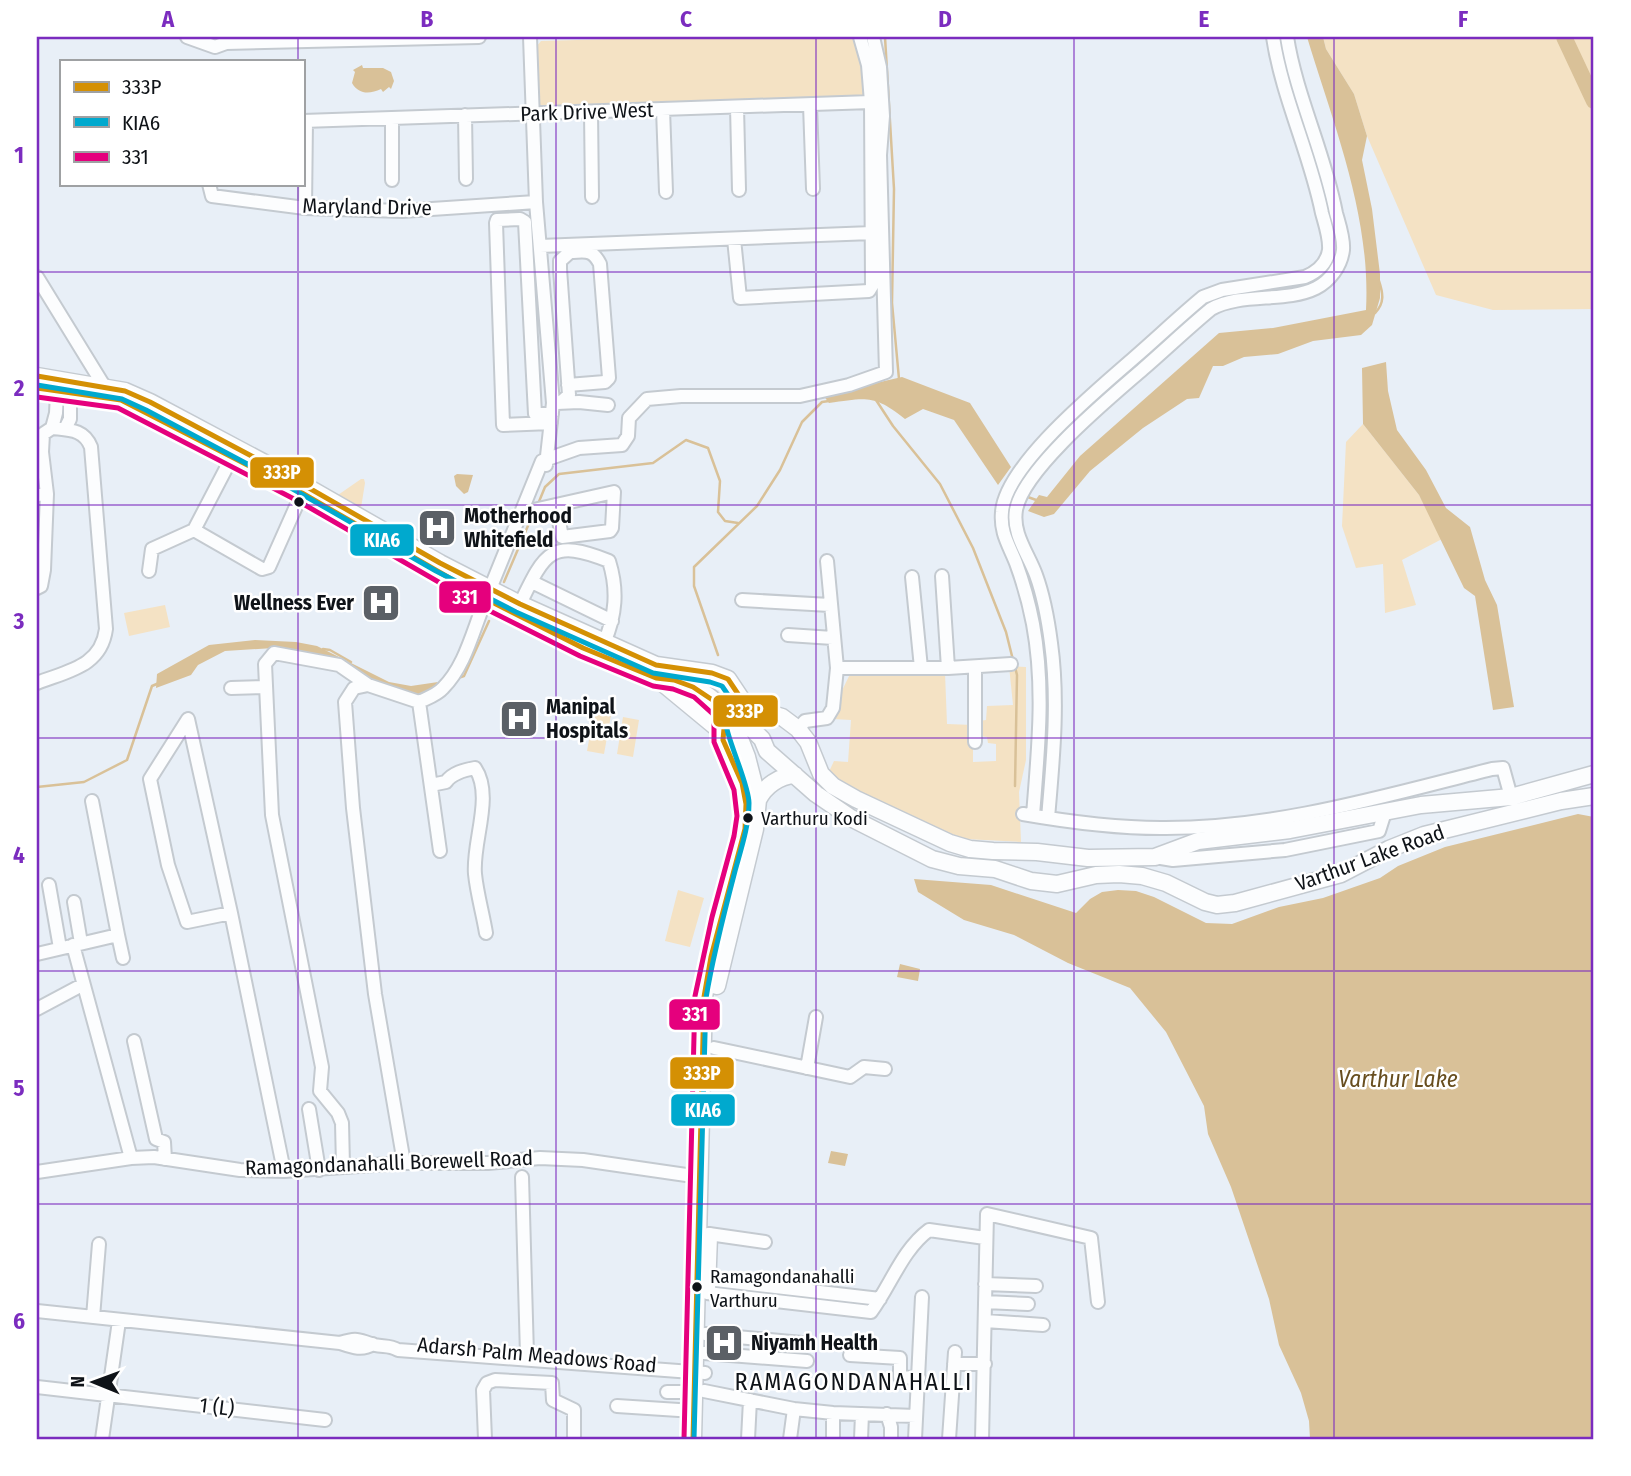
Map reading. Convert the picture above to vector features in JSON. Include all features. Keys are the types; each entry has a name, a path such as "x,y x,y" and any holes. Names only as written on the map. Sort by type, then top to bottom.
{"main road":[{"path":"37,376 104,391 491,593 656,665 712,673 728,679 737,690 727,750 742,783 746,804 745,829 710,957 704,997 697,1428"},
{"path":"37,388 63,392 125,391 150,402 491,593 583,648 656,678 733,715 782,717 798,729"},
{"path":"656,678 697,687 733,715 758,800"},
{"name":"Varthur Lake Road","path":"733,715 762,739 767,751 794,775 829,792 856,799 950,844 971,849 1088,858 1155,857 1197,834 1290,830 1421,805 1511,797 1594,774"},
{"name":"Varthur Lake Road","path":"798,729 808,742 829,792 851,818 932,859 959,866 995,869 1031,881 1057,884 1096,875 1142,876 1166,883 1217,905 1235,903 1341,874 1424,835 1562,801 1594,796"},
{"path":"697,1428 697,1392 705,1334 715,998 720,967 753,839 758,800 764,789 785,776 794,775"}],"street":[{"path":"187,37 222,42 479,37"},
{"path":"343,1166 342,1123 338,1113 320,1091 322,1067 272,815 265,664 274,653 339,665 368,685 419,702 443,688 460,665 529,511 547,459 554,411 536,202 530,37"},
{"path":"734,239 740,298 869,291 872,286 871,102 868,65 860,37"},
{"path":"491,593 542,461 579,448 622,445 628,436 629,418 647,399 681,396 800,396 849,385 886,372 880,155 883,116 880,67 873,37"},
{"path":"1273,37 1317,187 1329,247 1324,263 1316,272 1306,277 1222,290 1203,298 1077,409 1024,467 1005,496 1002,529 1015,559 1028,602 1040,677 1040,730 1028,814 1197,834 1318,811 1503,768 1511,797"},
{"path":"1048,818 1055,731 1055,677 1048,620 1036,576 1017,534 1017,507 1030,483 1057,449 1103,404 1211,309 1224,303 1309,290 1324,283 1335,271 1343,247 1331,183 1287,37"},
{"path":"216,60 222,42"},
{"path":"1287,89 1300,85"},
{"name":"Park Drive West","path":"304,121 871,102"},
{"path":"810,105 813,189"},
{"path":"737,107 739,190"},
{"path":"663,109 666,192"},
{"path":"591,112 592,197"},
{"path":"465,116 466,179"},
{"path":"392,118 393,180"},
{"path":"304,121 305,208"},
{"name":"Maryland Drive","path":"210,186 212,196 305,208 402,211 536,202"},
{"path":"535,419 525,222 520,219 497,220 503,425 535,419 579,402 608,405"},
{"path":"540,246 872,233"},
{"path":"554,411 569,395 568,386 560,261 570,252 589,252 595,255 600,264 608,378 596,385 568,386"},
{"path":"37,277 104,391"},
{"path":"37,588 41,586 44,570 43,434 70,419 63,392"},
{"path":"37,682 80,668 104,642 106,629 91,447 87,438 79,431 58,428"},
{"path":"1047,440 1057,449"},
{"path":"149,570 152,549 194,530 232,457"},
{"path":"1015,479 1030,483"},
{"path":"529,511 614,492 612,528 610,531 562,537 556,505"},
{"path":"194,530 266,569 302,493"},
{"path":"520,604 545,558 559,550 586,552 609,561 615,579 615,609 604,643"},
{"path":"798,729 805,721 827,718 833,708 837,668 827,561"},
{"path":"942,576 948,668"},
{"path":"912,577 921,668"},
{"path":"532,582 612,621"},
{"path":"742,600 830,605"},
{"path":"788,635 833,638"},
{"path":"837,668 948,668 1011,664"},
{"path":"975,667 975,742"},
{"path":"1040,677 1055,677"},
{"path":"368,685 354,688 345,702 345,722 375,994 404,1163"},
{"path":"231,688 267,687"},
{"path":"419,702 440,851"},
{"path":"231,913 187,922 168,865 150,779 188,719 231,913 284,1171"},
{"path":"431,785 446,782 450,776 465,769 475,768 481,776 483,793 475,872 486,933"},
{"path":"92,801 123,958"},
{"name":"Varthur Lake Road","path":"1155,857 1173,860 1200,859 1298,848 1379,831 1385,812"},
{"path":"50,885 71,945 131,1158"},
{"path":"71,945 74,902"},
{"path":"37,954 118,934"},
{"path":"37,1009 82,985"},
{"path":"807,1068 816,1017"},
{"path":"134,1041 156,1139 165,1143 165,1159"},
{"path":"714,1048 850,1077 864,1068 884,1069"},
{"path":"309,1109 319,1170"},
{"name":"Ramagondanahalli Borewell Road","path":"44,1167 68,1161 131,1158 165,1159 240,1170 284,1171 404,1163 488,1163 541,1158 583,1160 700,1177"},
{"path":"521,1381 522,1177"},
{"path":"982,1439 987,1214 1091,1238 1098,1302"},
{"path":"707,1286 880,1299 907,1253 918,1238 929,1230 985,1238"},
{"path":"709,1234 765,1242"},
{"path":"93,1317 99,1244"},
{"path":"985,1283 1036,1286"},
{"path":"915,1439 922,1297"},
{"path":"985,1302 1028,1304"},
{"name":"Adarsh Palm Meadows Road","path":"37,1311 340,1343 353,1348 391,1346 399,1342 523,1359 700,1371"},
{"path":"102,1439 118,1321"},
{"path":"985,1321 1043,1325"},
{"path":"705,1334 802,1343"},
{"path":"704,1353 807,1361"},
{"path":"850,1355 900,1359 900,1377 919,1378"},
{"path":"949,1439 954,1358 985,1364"},
{"path":"485,1439 483,1390 487,1383 495,1380 552,1383 553,1400 574,1410 574,1439"},
{"name":"1 (L)","path":"37,1387 325,1420"},
{"path":"667,1392 697,1392 794,1409 834,1413 916,1416"},
{"path":"748,1439 750,1400"},
{"path":"617,1406 697,1428"},
{"path":"790,1439 794,1409"},
{"path":"833,1439 834,1413"},
{"path":"862,1414 862,1439"},
{"path":"887,1414 891,1439"}],"shaded area":[{"path":"684,37 859,37 865,92 861,98 540,106 538,103 536,47 541,41"},
{"path":"1323,37 1594,37 1594,309 1493,310 1436,295 1367,136 1354,94 1326,49"},
{"path":"1363,424 1419,495 1442,539 1402,560 1416,605 1385,613 1383,564 1356,568 1342,526 1346,442"},
{"path":"364,479 365,483 361,508 338,495"},
{"path":"165,605 170,627 129,636 124,613"},
{"path":"1009,666 1026,667 1026,760 1019,792 1021,842 965,839 905,816 827,776 834,761 848,762 851,720 833,719 835,705 852,670 945,673 947,724 973,725 973,762 996,761 996,744 988,743 987,737 979,736 979,721 986,720 987,706 1013,705"},
{"path":"594,712 611,715 604,754 587,751"},
{"path":"623,717 639,720 633,757 617,754"},
{"path":"678,890 704,898 690,947 665,941"}],"water":[{"path":"1307,37 1323,37 1326,49 1354,94 1367,136 1362,160 1372,209 1380,274 1380,298 1372,325 1361,335 1313,341 1278,354 1244,357 1223,366 1213,366 1199,398 1187,399 1143,428 1090,471 1054,514 1044,517 1028,511 1039,495 1047,497 1080,456 1219,333 1273,328 1366,310 1363,240 1357,206"},
{"path":"362,65 363,68 383,68 391,72 394,81 391,89 389,87 383,92 381,89 369,92 358,90 352,83 355,72 353,70"},
{"path":"1386,362 1388,391 1397,430 1426,470 1446,508 1470,527 1485,580 1497,605 1514,707 1493,710 1475,596 1464,588 1419,495 1363,424 1362,368"},
{"path":"902,377 970,403 1011,467 998,485 954,420 923,409 905,419 877,402 861,399 829,403 823,395"},
{"path":"473,475 468,492 464,494 456,486 454,476"},
{"path":"255,640 317,646 389,682 411,686 438,682 429,694 405,694 274,648 225,651 198,665 191,675 156,688 157,674 209,645"},
{"name":"Varthur Lake","path":"1578,814 1594,817 1594,1439 1310,1439 1309,1421 1301,1393 1279,1345 1269,1299 1231,1187 1208,1134 1204,1106 1166,1032 1130,988 1068,963 1014,935 964,920 918,892 914,879 991,885 1076,913 1102,892 1136,891 1206,923 1232,924 1279,907 1323,898 1380,878 1398,866 1445,847"},
{"path":"900,964 920,969 918,981 897,977"},
{"path":"831,1151 848,1154 845,1166 828,1163"}],"waterway":[{"path":"885,37 894,189 892,303 899,379"},
{"path":"1564,37 1594,101"},
{"path":"1375,313 1382,298 1379,281"},
{"path":"876,400 893,426 940,484 973,548 1006,632 1013,660"},
{"path":"718,655 694,586 694,567 757,506 780,470 802,422 822,402 829,401"},
{"path":"538,504 545,487 559,474 653,463 686,440 708,448 720,481 718,512 725,521 738,523"},
{"path":"1025,496 1039,501"},
{"path":"504,582 533,514"},
{"path":"458,678 464,676 489,621"},
{"path":"323,649 351,662"},
{"path":"1015,667 1015,786"},
{"path":"37,787 84,782 127,760 152,686 159,683"}],"transit line":[{"name":"333P","path":"37,376 125,391 150,402 274,468 440,563 520,604 656,665 712,673 728,679 746,706 745,715 737,721 728,720 717,703 693,687 674,680 656,678 583,648 486,599 302,493 121,400 37,388"},
{"name":"KIA6","path":"37,385 122,399 146,410 270,476 436,571 516,612 653,673 722,686 737,708 726,715 727,731 745,782 749,812 706,998 694,1439"},
{"name":"331","path":"37,397 118,408 298,501 482,607 580,656 653,686 673,689 694,697 714,715 714,742 734,790 737,816 695,996 684,1439"},
{"name":"333P","path":"693,1439 704,997 711,957 745,829 746,804 742,783 723,740 725,717"}],"place":[{"name":"Motherhood Whitefield","path":"437,528"},
{"name":"Wellness Ever","path":"381,603"},
{"name":"Manipal Hospitals","path":"519,719"},
{"name":"Varthuru Kodi","path":"748,818"},
{"name":"Ramagondanahalli Varthuru","path":"697,1287"},
{"name":"Niyamh Health","path":"724,1343"}],"district":[{"name":"RAMAGONDANAHALLI","path":"854,1382"}]}
